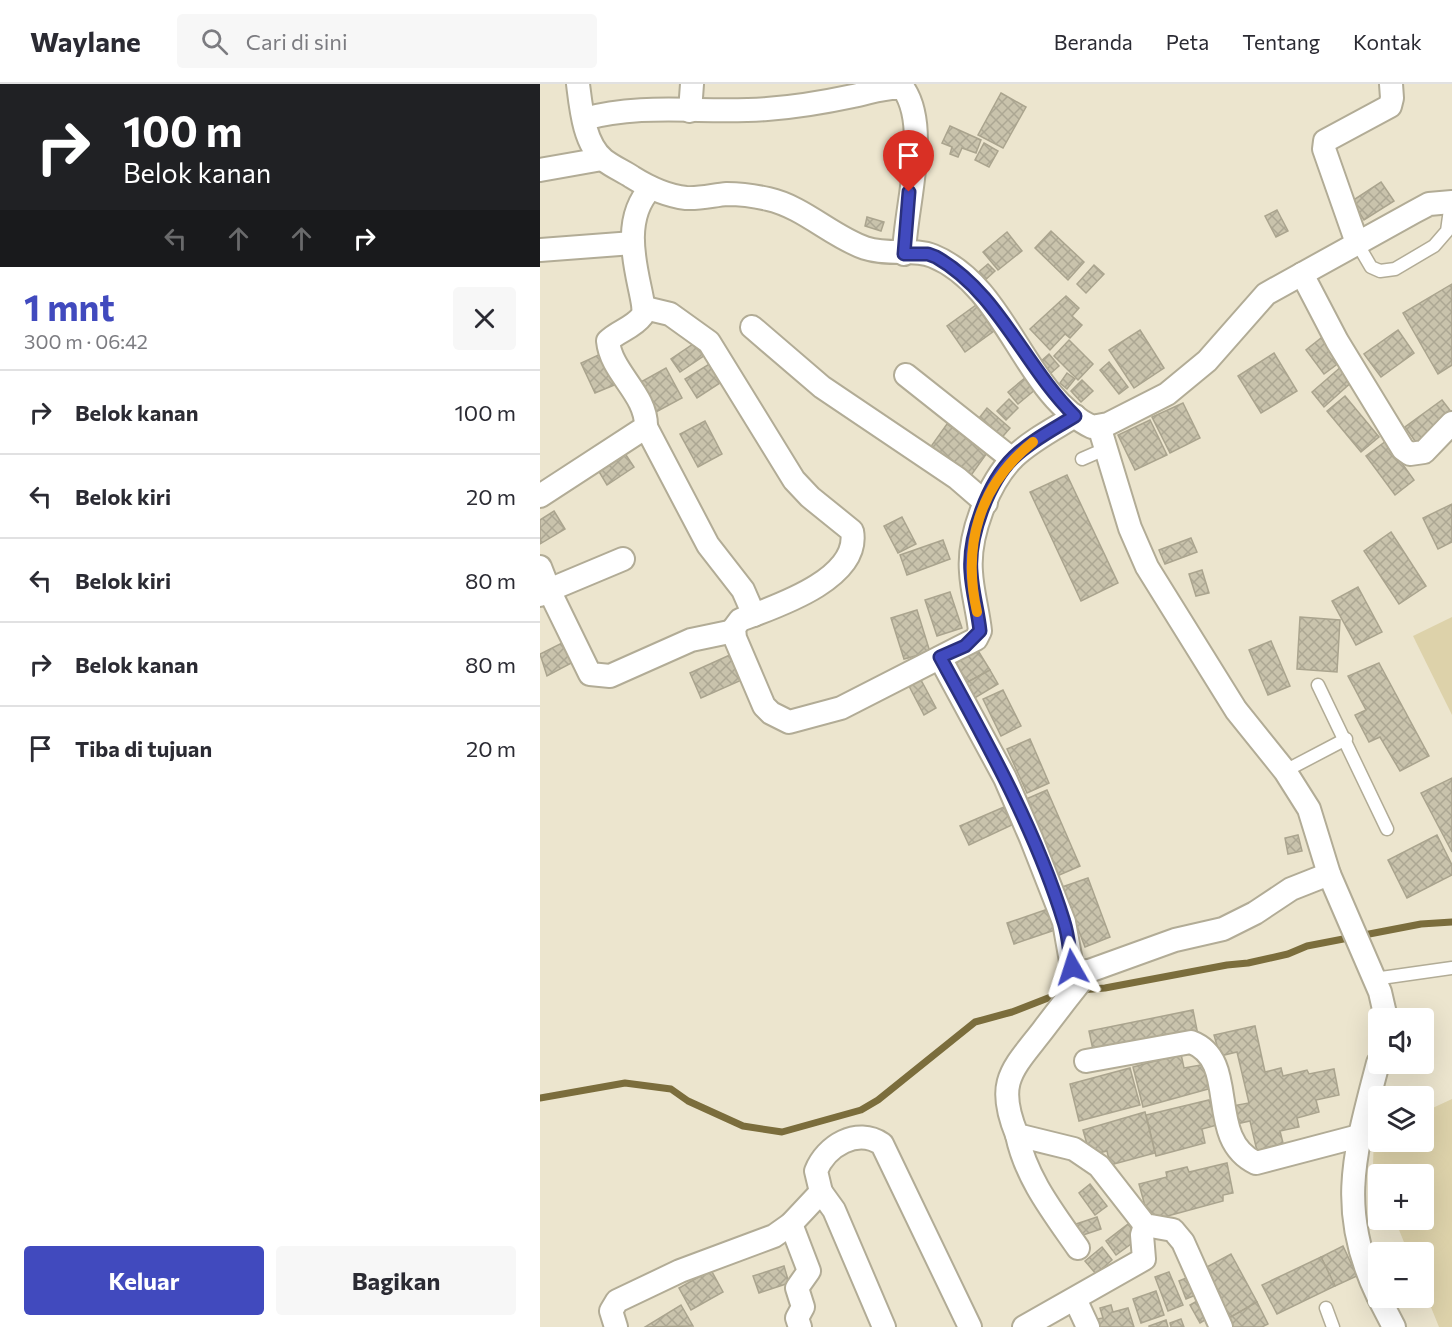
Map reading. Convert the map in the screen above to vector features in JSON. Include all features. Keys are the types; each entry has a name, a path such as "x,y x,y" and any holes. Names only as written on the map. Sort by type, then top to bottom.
{"street":[{"path":"578,84 584,119 593,145 602,159 651,188 685,198 729,194 770,200 786,204 862,247 878,252 928,254 936,257 984,295 1047,386 1075,416 1092,426 1099,426 1137,410 1184,383 1207,361 1266,294 1429,204 1451,202"},
{"path":"690,111 692,84"},
{"path":"1357,243 1324,148 1325,141 1390,106 1391,84"},
{"path":"584,119 628,110 768,109 813,94 903,88 911,99 915,119 913,169 904,254"},
{"path":"540,170 602,159"},
{"path":"651,188 640,199 636,212 633,243 634,270 645,308 642,316 633,325 608,341 616,364 642,406 646,427 708,545 743,590 754,615"},
{"path":"540,250 633,243"},
{"path":"1302,274 1337,341 1403,449 1410,454 1424,452 1452,423"},
{"path":"645,308 670,314 709,342 794,480 810,497 852,531 854,541 850,552 824,582 804,595 740,620 735,632 735,638 764,706 771,713 789,722 841,708 965,646 980,631 973,591 970,553 986,503 1000,474 1012,459 1037,438 1075,416"},
{"path":"752,327 822,387 957,478 986,503"},
{"path":"906,375 1012,459"},
{"path":"1099,426 1130,528 1167,603 1236,710 1285,771 1309,809 1329,874 1374,979 1383,1008"},
{"path":"540,496 646,427"},
{"path":"545,593 623,559"},
{"path":"540,567 545,593 590,674 600,677 610,676 691,640 735,632"},
{"path":"940,657 1005,778 1064,922 1072,967 1081,972 1089,971 1175,940 1223,928 1255,912 1291,889 1329,874"},
{"path":"1078,1248 1022,1160 1006,1099 1013,1068 1089,971"},
{"path":"1086,1061 1191,1042 1201,1046 1213,1060 1221,1083 1225,1123 1233,1141 1244,1158 1256,1163 1359,1136"},
{"path":"1368,1271 1354,1225 1351,1197 1359,1136 1375,1074"},
{"path":"1017,1135 1074,1149 1099,1166 1145,1225 1173,1230 1183,1242 1221,1327"},
{"path":"884,1327 838,1219 821,1192 816,1171 826,1151 856,1136 872,1137 882,1144 970,1327"},
{"path":"616,1327 611,1311 617,1301 680,1271 774,1236 791,1224 821,1192"},
{"path":"791,1224 809,1271 797,1288 803,1307 797,1318 800,1327"},
{"path":"1024,1327 1144,1259 1142,1235 1145,1225"},
{"path":"1075,1299 1088,1327"},
{"path":"1384,1308 1394,1327"}],"lane":[{"path":"1357,243 1371,267 1380,271 1395,269 1434,246 1447,231 1451,202"},
{"path":"1082,459 1105,449"},
{"path":"1318,685 1388,829"},
{"path":"1285,771 1346,739"},
{"path":"1374,979 1452,968"},
{"path":"1326,1308 1333,1327"}],"shaded area":[{"path":"1452,617 1452,715 1413,636"},
{"path":"1452,1099 1452,1327 1439,1327 1431,1308 1434,1308 1434,1242 1404,1242 1399,1230 1434,1230 1434,1164 1373,1164 1373,1152 1434,1152 1434,1107"}],"building":[{"path":"1001,93 1026,107 1003,148 978,135"},
{"path":"950,126 981,140 976,153 962,148 958,157 950,154 952,147 942,143"},
{"path":"984,143 998,151 989,167 975,160"},
{"path":"1381,182 1394,201 1364,220 1352,201"},
{"path":"1277,210 1288,231 1276,237 1265,216"},
{"path":"867,217 884,222 881,231 865,226"},
{"path":"1051,231 1084,262 1068,280 1035,248"},
{"path":"1007,232 1022,251 998,270 983,252"},
{"path":"988,264 995,271 982,283 975,275"},
{"path":"1094,265 1104,274 1086,293 1077,284"},
{"path":"1452,284 1452,365 1438,374 1403,313"},
{"path":"1066,296 1079,308 1072,316 1082,325 1070,338 1065,334 1050,350 1030,329"},
{"path":"976,305 994,331 965,352 947,326"},
{"path":"1140,330 1164,368 1134,388 1109,350"},
{"path":"1398,330 1414,353 1381,377 1364,354"},
{"path":"1321,338 1340,362 1324,374 1306,350"},
{"path":"699,340 708,353 680,372 671,359"},
{"path":"1069,340 1093,364 1078,380 1054,356"},
{"path":"605,352 619,383 595,393 581,363"},
{"path":"1274,353 1297,391 1261,413 1238,376"},
{"path":"1049,354 1059,366 1051,373 1040,362"},
{"path":"1109,362 1128,387 1119,394 1100,370"},
{"path":"711,363 723,381 697,398 685,379"},
{"path":"1342,366 1354,380 1324,407 1312,392"},
{"path":"666,368 682,398 656,412 639,383"},
{"path":"1067,373 1075,379 1067,389 1060,383"},
{"path":"1026,377 1036,389 1018,404 1008,392"},
{"path":"1082,380 1093,391 1081,402 1071,391"},
{"path":"1345,396 1379,437 1361,452 1327,411"},
{"path":"1009,399 1018,408 1006,420 997,411"},
{"path":"1442,400 1452,413 1418,445 1405,427"},
{"path":"1183,403 1200,438 1170,453 1152,417"},
{"path":"987,408 1010,428 998,442 976,422"},
{"path":"1150,420 1167,455 1135,470 1118,435"},
{"path":"705,421 722,454 698,467 680,434"},
{"path":"947,424 987,453 967,481 927,452"},
{"path":"1386,441 1414,480 1395,495 1366,456"},
{"path":"624,452 634,467 607,485 598,470"},
{"path":"1067,475 1118,583 1081,601 1030,492"},
{"path":"1452,504 1452,542 1438,549 1423,518"},
{"path":"554,511 565,529 540,544 540,520"},
{"path":"902,517 916,544 898,553 884,526"},
{"path":"1391,532 1426,586 1399,604 1364,551"},
{"path":"1191,538 1197,552 1165,564 1159,550"},
{"path":"943,540 950,559 907,575 900,555"},
{"path":"1202,570 1209,593 1196,596 1189,574"},
{"path":"1358,587 1382,632 1356,645 1332,601"},
{"path":"950,592 962,628 937,636 925,600"},
{"path":"917,610 930,652 904,659 891,618"},
{"path":"1300,617 1340,620 1337,672 1297,669"},
{"path":"570,639 579,659 547,676 540,654"},
{"path":"1271,641 1290,686 1268,695 1249,650"},
{"path":"977,649 990,670 964,684 953,663"},
{"path":"732,654 744,679 701,698 690,673"},
{"path":"1379,663 1429,756 1400,771 1380,737 1369,742 1355,715 1366,710 1348,676"},
{"path":"990,670 998,684 973,699 964,684"},
{"path":"921,680 936,708 924,715 909,686"},
{"path":"1003,690 1021,726 1001,736 983,699"},
{"path":"1030,739 1049,783 1027,793 1007,749"},
{"path":"1452,778 1452,852 1421,793"},
{"path":"1047,790 1080,866 1057,876 1024,800"},
{"path":"1004,807 1012,825 969,845 960,826"},
{"path":"1298,835 1302,851 1288,854 1285,838"},
{"path":"1437,835 1452,865 1452,875 1407,898 1388,860"},
{"path":"1088,878 1110,937 1085,947 1062,887"},
{"path":"1048,909 1055,930 1014,944 1007,923"},
{"path":"1193,1010 1198,1035 1093,1050 1089,1031"},
{"path":"1255,1026 1265,1072 1281,1068 1283,1076 1307,1070 1309,1074 1334,1069 1339,1095 1316,1100 1319,1112 1297,1118 1299,1127 1280,1131 1283,1143 1257,1151 1250,1121 1236,1124 1232,1106 1249,1103 1237,1052 1220,1056 1214,1035"},
{"path":"1181,1054 1184,1068 1206,1064 1212,1088 1143,1107 1133,1067"},
{"path":"1130,1068 1140,1105 1079,1121 1070,1084"},
{"path":"1209,1100 1217,1125 1202,1129 1205,1143 1156,1156 1146,1115"},
{"path":"1145,1112 1155,1153 1110,1165 1107,1151 1090,1155 1083,1130"},
{"path":"1227,1163 1233,1193 1223,1195 1223,1201 1149,1221 1139,1184 1167,1177 1166,1172 1187,1167 1189,1172"},
{"path":"1090,1184 1107,1206 1095,1215 1079,1193"},
{"path":"1097,1217 1101,1229 1080,1236 1076,1224"},
{"path":"1128,1224 1139,1238 1116,1255 1106,1241"},
{"path":"1343,1246 1357,1276 1335,1286 1321,1257"},
{"path":"1102,1247 1112,1260 1096,1274 1085,1261"},
{"path":"1231,1254 1257,1302 1229,1318 1203,1269"},
{"path":"1321,1257 1335,1286 1277,1314 1262,1285"},
{"path":"784,1266 789,1283 759,1293 753,1276"},
{"path":"711,1270 723,1292 691,1310 679,1288"},
{"path":"1169,1272 1183,1305 1168,1311 1155,1277"},
{"path":"1191,1276 1198,1294 1186,1299 1179,1281"},
{"path":"1156,1291 1164,1315 1141,1323 1133,1299"},
{"path":"1202,1298 1212,1316 1200,1323 1190,1305"},
{"path":"1257,1302 1268,1324 1262,1327 1233,1327 1229,1318"},
{"path":"681,1305 693,1326 645,1327"},
{"path":"1111,1305 1113,1312 1128,1308 1134,1327 1099,1327 1097,1319 1103,1318 1100,1308"},
{"path":"1181,1319 1184,1327 1171,1327 1170,1323"},
{"path":"1166,1320 1168,1327 1149,1327 1149,1326"}],"waterway":[{"path":"1080,990 1105,988 1248,963 1288,954 1307,946 1421,924 1452,922"},
{"path":"540,1098 625,1083 671,1089 688,1101 743,1126 782,1132 861,1110 878,1100 975,1022 1012,1012 1066,991"}],"slow traffic":[{"path":"977,612 970,571 970,553 979,519 1000,474 1012,459 1033,442"}],"route":[{"path":"909,192 904,254 928,254 936,257 961,274 984,295 1047,386 1075,416 1037,438 1012,459 1000,474 979,519 970,553 970,571 980,631 976,639 940,657 1005,778 1031,838 1064,922 1072,967"}]}
